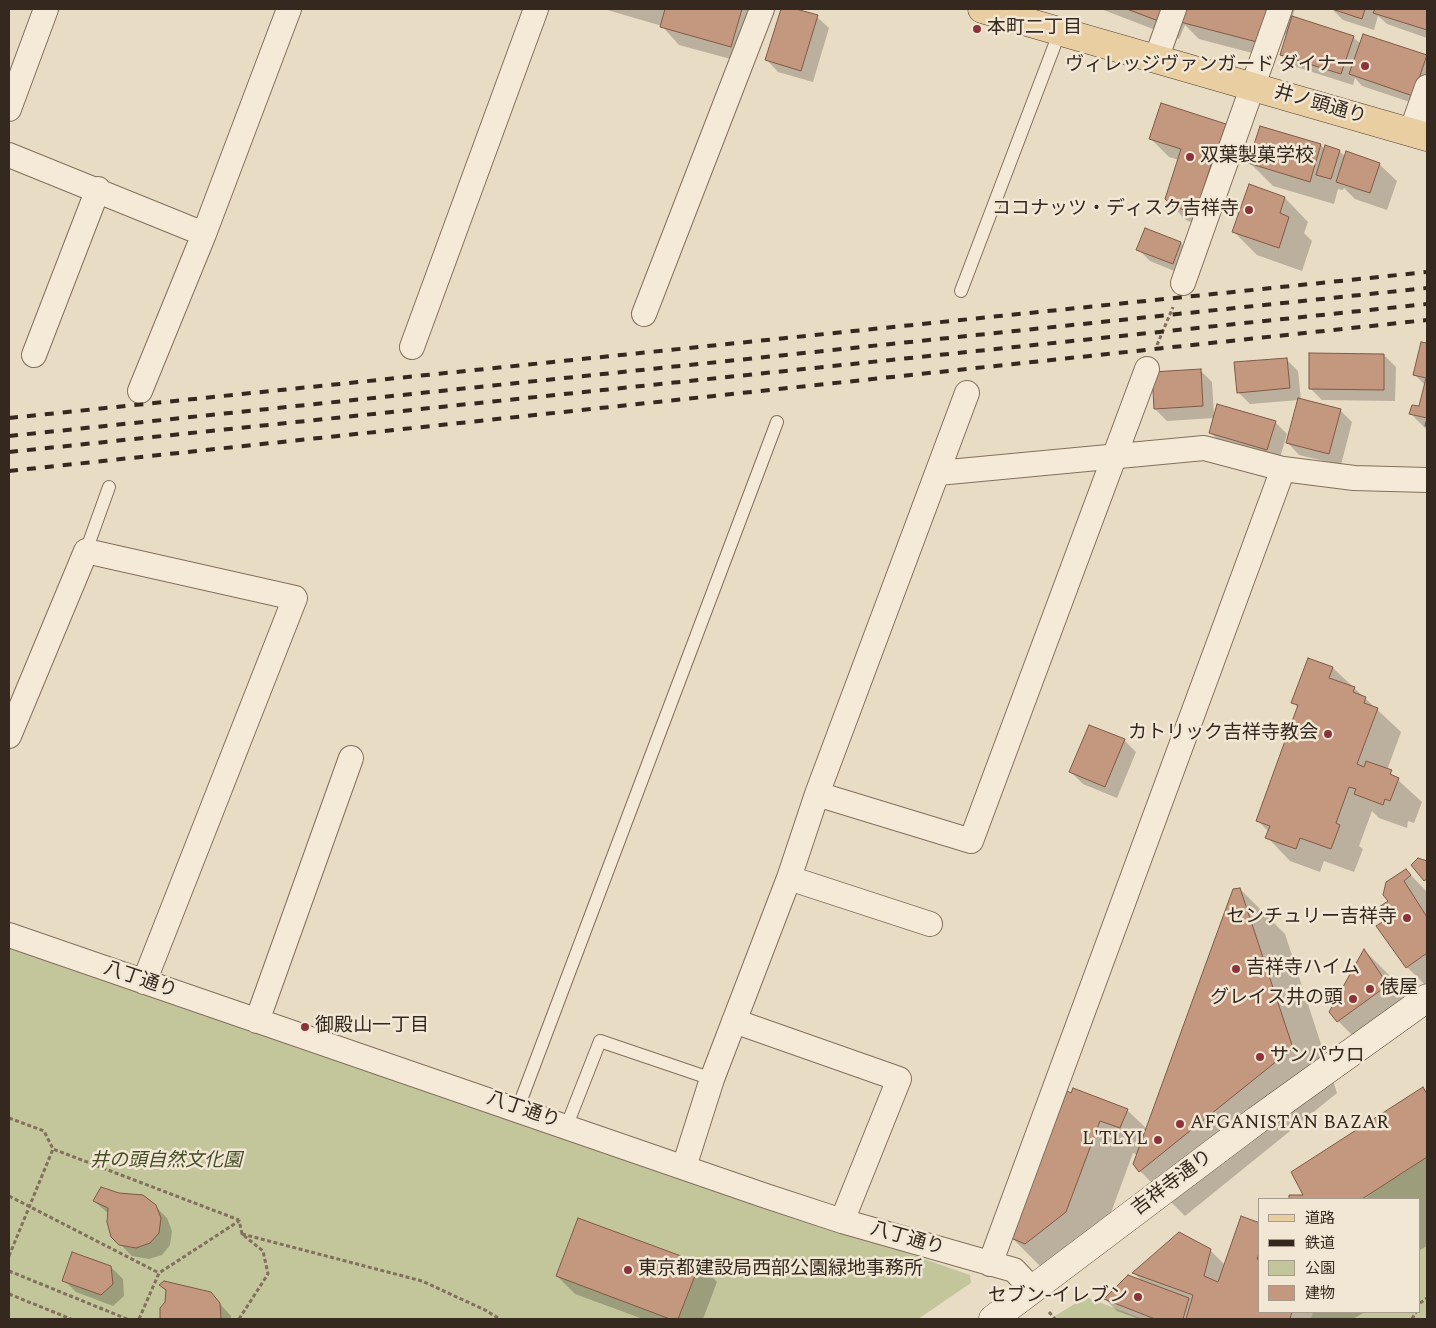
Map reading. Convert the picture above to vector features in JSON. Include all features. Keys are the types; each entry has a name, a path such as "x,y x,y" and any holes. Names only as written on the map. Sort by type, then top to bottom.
{"main road":[{"name":"井ノ頭通り","path":"982,9 1419,135"},
{"name":"吉祥寺通り","path":"993,1319 1257,1120 1427,998"}],"street":[{"path":"9,109 46,9"},
{"path":"140,391 204,234 289,9"},
{"path":"412,347 536,9"},
{"path":"644,314 762,9"},
{"path":"1156,59 1174,9"},
{"path":"1183,283 1280,9"},
{"path":"1419,135 1427,86"},
{"path":"9,155 204,234"},
{"path":"34,355 98,190"},
{"path":"817,794 971,841 1147,369"},
{"path":"684,1167 712,1080 790,878 817,794 967,393"},
{"path":"938,473 1204,448 1283,468 1354,478 1427,480"},
{"path":"990,1264 1283,468"},
{"path":"9,736 86,551 295,598 144,982"},
{"path":"257,1021 351,758"},
{"path":"790,878 930,924"},
{"name":"八丁通り","path":"9,935 257,1021 518,1108 842,1221 1014,1270 1033,1290"},
{"path":"734,1021 899,1078 842,1221"}],"lane":[{"path":"961,291 1060,31"},
{"path":"518,1108 777,422"},
{"path":"86,551 109,487"},
{"path":"567,1125 600,1041 712,1080"}],"path":[{"path":"1147,369 1183,283"},
{"path":"9,1118 44,1131 53,1149 239,1220"},
{"path":"9,1256 28,1205 53,1149"},
{"path":"9,1196 159,1273"},
{"path":"239,1220 242,1234 263,1251 268,1274 239,1319"},
{"path":"139,1319 159,1273 239,1220"},
{"path":"242,1234 422,1282 485,1310 500,1319"},
{"path":"9,1272 127,1319"},
{"path":"9,1294 71,1319"}],"green space":[{"name":"井の頭自然文化園","path":"9,940 970,1275 971,1283 918,1319 9,1319"},
{"path":"1427,1148 1427,1319 1311,1319 1313,1313 1421,1313 1421,1198 1366,1198"},
{"path":"1086,1297 1143,1319 1050,1319"}],"building":[{"path":"665,9 742,9 731,47 660,27"},
{"path":"781,9 796,9 818,15 801,71 765,60"},
{"path":"1127,9 1167,9 1161,22"},
{"path":"1185,9 1271,9 1257,42 1180,22"},
{"path":"1332,9 1365,9 1362,19"},
{"path":"1375,9 1427,9 1427,30 1373,13"},
{"path":"1292,16 1354,36 1341,74 1280,55"},
{"path":"1363,34 1427,55 1413,96 1349,74"},
{"name":"双葉製菓学校","path":"1161,103 1226,124 1214,160 1203,156 1202,159 1212,162 1197,208 1184,210 1172,206 1165,199 1181,149 1149,139"},
{"path":"1260,126 1321,144 1310,182 1248,163"},
{"path":"1325,145 1340,150 1331,179 1316,175"},
{"path":"1346,151 1380,163 1370,193 1336,182"},
{"path":"1249,184 1285,197 1280,213 1289,217 1279,248 1232,232"},
{"path":"1145,228 1181,242 1173,264 1136,250"},
{"path":"1421,342 1427,343 1427,418 1409,414 1412,405 1419,406 1426,378 1413,375"},
{"path":"1309,353 1384,354 1384,390 1309,389"},
{"path":"1287,358 1290,388 1237,393 1234,362"},
{"path":"1201,369 1203,406 1154,409 1152,372"},
{"path":"1298,398 1341,409 1329,454 1286,443"},
{"path":"1217,404 1276,421 1267,450 1209,433"},
{"name":"カトリック吉祥寺教会","path":"1308,658 1333,667 1329,678 1355,687 1353,692 1366,697 1364,703 1378,708 1357,764 1364,767 1366,761 1392,770 1390,774 1399,778 1390,801 1385,799 1383,805 1354,794 1356,789 1349,787 1336,823 1340,825 1331,849 1300,838 1296,849 1265,838 1270,826 1256,821 1298,705 1291,703"},
{"path":"1089,725 1125,739 1105,787 1069,772"},
{"path":"1418,858 1427,861 1427,879 1424,881 1411,865"},
{"name":"センチュリー吉祥寺","path":"1406,869 1411,875 1404,881 1427,917 1427,953 1406,968 1376,926 1387,919 1379,907 1388,901 1383,895 1386,882"},
{"name":"吉祥寺ハイム","path":"1240,888 1293,1048 1139,1172 1133,1164 1233,889"},
{"name":"グレイス井の頭","path":"1364,949 1388,985 1337,1022 1329,1012"},
{"path":"1423,1087 1427,1094 1427,1157 1364,1198 1289,1198 1289,1195 1303,1195 1291,1172"},
{"path":"1073,1088 1128,1109 1120,1128 1100,1121 1066,1212 1025,1244 1011,1238 1067,1091 1071,1093"},
{"path":"101,1187 119,1193 143,1195 156,1205 161,1218 159,1233 150,1243 136,1248 119,1245 111,1237 107,1222 108,1208 93,1201"},
{"path":"1241,1216 1258,1222 1258,1313 1292,1313 1290,1319 1186,1319 1193,1295 1132,1273 1179,1232 1211,1249 1204,1276 1218,1282"},
{"name":"東京都建設局西部公園緑地事務所","path":"578,1218 700,1263 678,1319 670,1319 556,1276"},
{"path":"72,1252 111,1266 113,1284 101,1295 62,1281"},
{"path":"1128,1275 1189,1298 1183,1319 1155,1319 1104,1299"},
{"path":"164,1281 211,1292 220,1303 221,1319 160,1319 160,1308 165,1302 166,1290 159,1285"}],"railway":[{"path":"9,418 1427,272"},
{"path":"9,436 1427,288"},
{"path":"9,452 1427,304"},
{"path":"9,471 1427,320"}],"place":[{"name":"本町二丁目","path":"977,29"},
{"name":"ヴィレッジヴァンガード ダイナー","path":"1365,66"},
{"name":"双葉製菓学校","path":"1190,157"},
{"name":"ココナッツ・ディスク吉祥寺","path":"1249,210"},
{"name":"カトリック吉祥寺教会","path":"1328,734"},
{"name":"センチュリー吉祥寺","path":"1407,918"},
{"name":"吉祥寺ハイム","path":"1236,969"},
{"name":"俵屋","path":"1370,989"},
{"name":"グレイス井の頭","path":"1353,999"},
{"name":"御殿山一丁目","path":"305,1027"},
{"name":"サンパウロ","path":"1260,1057"},
{"name":"AFGANISTAN BAZAR","path":"1180,1124"},
{"name":"L'TLYL","path":"1158,1140"},
{"name":"東京都建設局西部公園緑地事務所","path":"628,1270"},
{"name":"セブン-イレブン","path":"1138,1297"}]}
